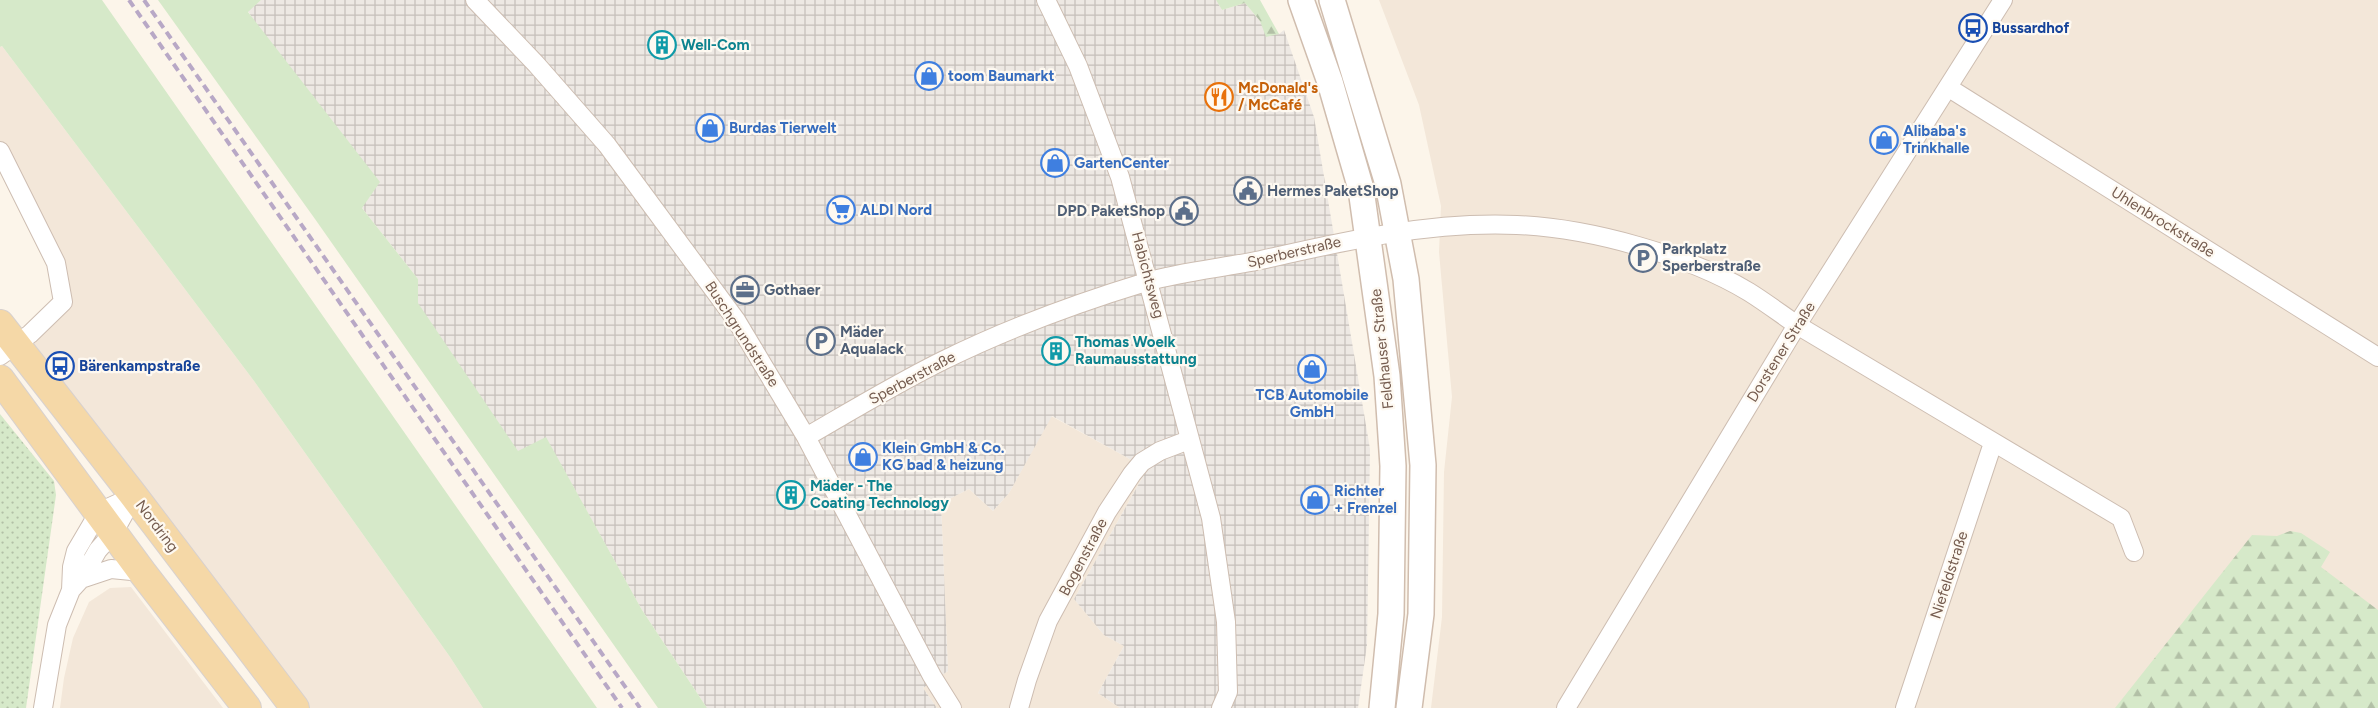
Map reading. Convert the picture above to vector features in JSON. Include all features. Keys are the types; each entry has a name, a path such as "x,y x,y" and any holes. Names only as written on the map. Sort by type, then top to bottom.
{"main road":[{"name":"Feldhauser Straße","path":"1302,0 1327,73 1361,189 1387,376 1393,466 1391,614 1382,708"},
{"name":"Feldhauser Straße","path":"1332,0 1368,112 1388,184 1406,279 1423,465 1421,614 1409,708"},
{"name":"Nordring","path":"0,324 8,351 134,496 296,708"},
{"path":"0,379 142,572 247,708"}],"street":[{"name":"Buschgrundstraße","path":"475,0 536,64 601,138 653,205 736,320 806,437 932,676 952,708"},
{"name":"Habichtsweg","path":"1046,0 1078,66 1120,177 1211,518 1225,612 1228,692 1221,708"},
{"name":"Dorstener Straße","path":"1566,708 1797,325 1949,88 2003,0"},
{"name":"Uhlenbrockstraße","path":"1949,88 2378,357"},
{"path":"0,151 56,263 63,302 8,351"},
{"name":"Sperberstraße","path":"806,437 885,391 954,356 1042,317 1149,281 1368,237 1398,233 1463,226 1516,225 1596,236 1633,245 1708,271 1748,291 1797,325"},
{"path":"1797,325 2121,518 2134,552"},
{"name":"Bogenstraße","path":"1019,708 1048,621 1107,512 1142,462 1160,451 1190,440"},
{"name":"Niefeldstraße","path":"1905,708 1993,443"},
{"path":"76,584 72,567 76,551 134,496"},
{"path":"44,708 57,626 76,584 98,550 107,522 134,496"},
{"path":"76,584 111,569 142,572"}],"shaded area":[{"path":"261,0 1216,0 1222,10 1245,3 1260,21 1279,34 1284,30 1314,117 1370,449 1367,645 1358,708 1120,708 1098,693 1124,646 1104,635 1074,599 1146,471 1128,458 1052,416 1009,493 993,511 969,489 941,503 948,671 923,688 937,708 707,708 642,610 546,438 518,452 417,303 418,279 362,208 248,11"},
{"path":"1379,0 2378,0 2378,708 1431,708 1442,617 1444,472 1452,397 1439,252 1441,206 1419,105"},
{"path":"2,46 254,381 450,657 483,708 297,708 17,346 63,302 0,151 0,47"},
{"path":"1051,416 1128,458 1146,471 1074,599 1104,635 1124,646 1098,693 1120,708 937,708 923,688 948,671 941,503 969,489 993,511 1009,493"},
{"path":"131,587 223,708 60,708 64,678 73,638 89,602 110,588"}],"green space":[{"path":"0,0 102,0 597,708 483,708 450,657 254,381 2,46 0,47"},
{"path":"158,0 261,0 248,12 380,182 362,208 418,279 418,303 518,451 546,437 642,610 707,708 658,708 315,219"},
{"path":"1216,0 1260,0 1279,34 1266,37 1260,21 1245,3 1222,10"},
{"path":"0,414 54,481 56,495 26,708 0,708"},
{"path":"2290,531 2301,533 2330,552 2321,567 2378,610 2378,708 2115,708 2252,535 2277,536"}],"railway":[{"path":"129,0 622,708"},
{"path":"144,0 640,708"}],"place":[{"name":"Bussardhof","path":"1973,28"},
{"name":"Well-Com","path":"662,45"},
{"name":"toom Baumarkt","path":"929,76"},
{"name":"McDonald's / McCafé","path":"1219,97"},
{"name":"Burdas Tierwelt","path":"710,128"},
{"name":"Alibaba's Trinkhalle","path":"1884,140"},
{"name":"GartenCenter","path":"1055,163"},
{"name":"Hermes PaketShop","path":"1248,191"},
{"name":"ALDI Nord","path":"841,210"},
{"name":"DPD PaketShop","path":"1184,211"},
{"name":"Parkplatz Sperberstraße","path":"1643,258"},
{"name":"Gothaer","path":"745,290"},
{"name":"Mäder Aqualack","path":"821,341"},
{"name":"Thomas Woelk Raumausstattung","path":"1056,351"},
{"name":"Bärenkampstraße","path":"60,366"},
{"name":"TCB Automobile GmbH","path":"1312,369"},
{"name":"Klein GmbH & Co. KG bad & heizung","path":"863,457"},
{"name":"Mäder - The Coating Technology","path":"791,495"},
{"name":"Richter + Frenzel","path":"1315,500"}]}
